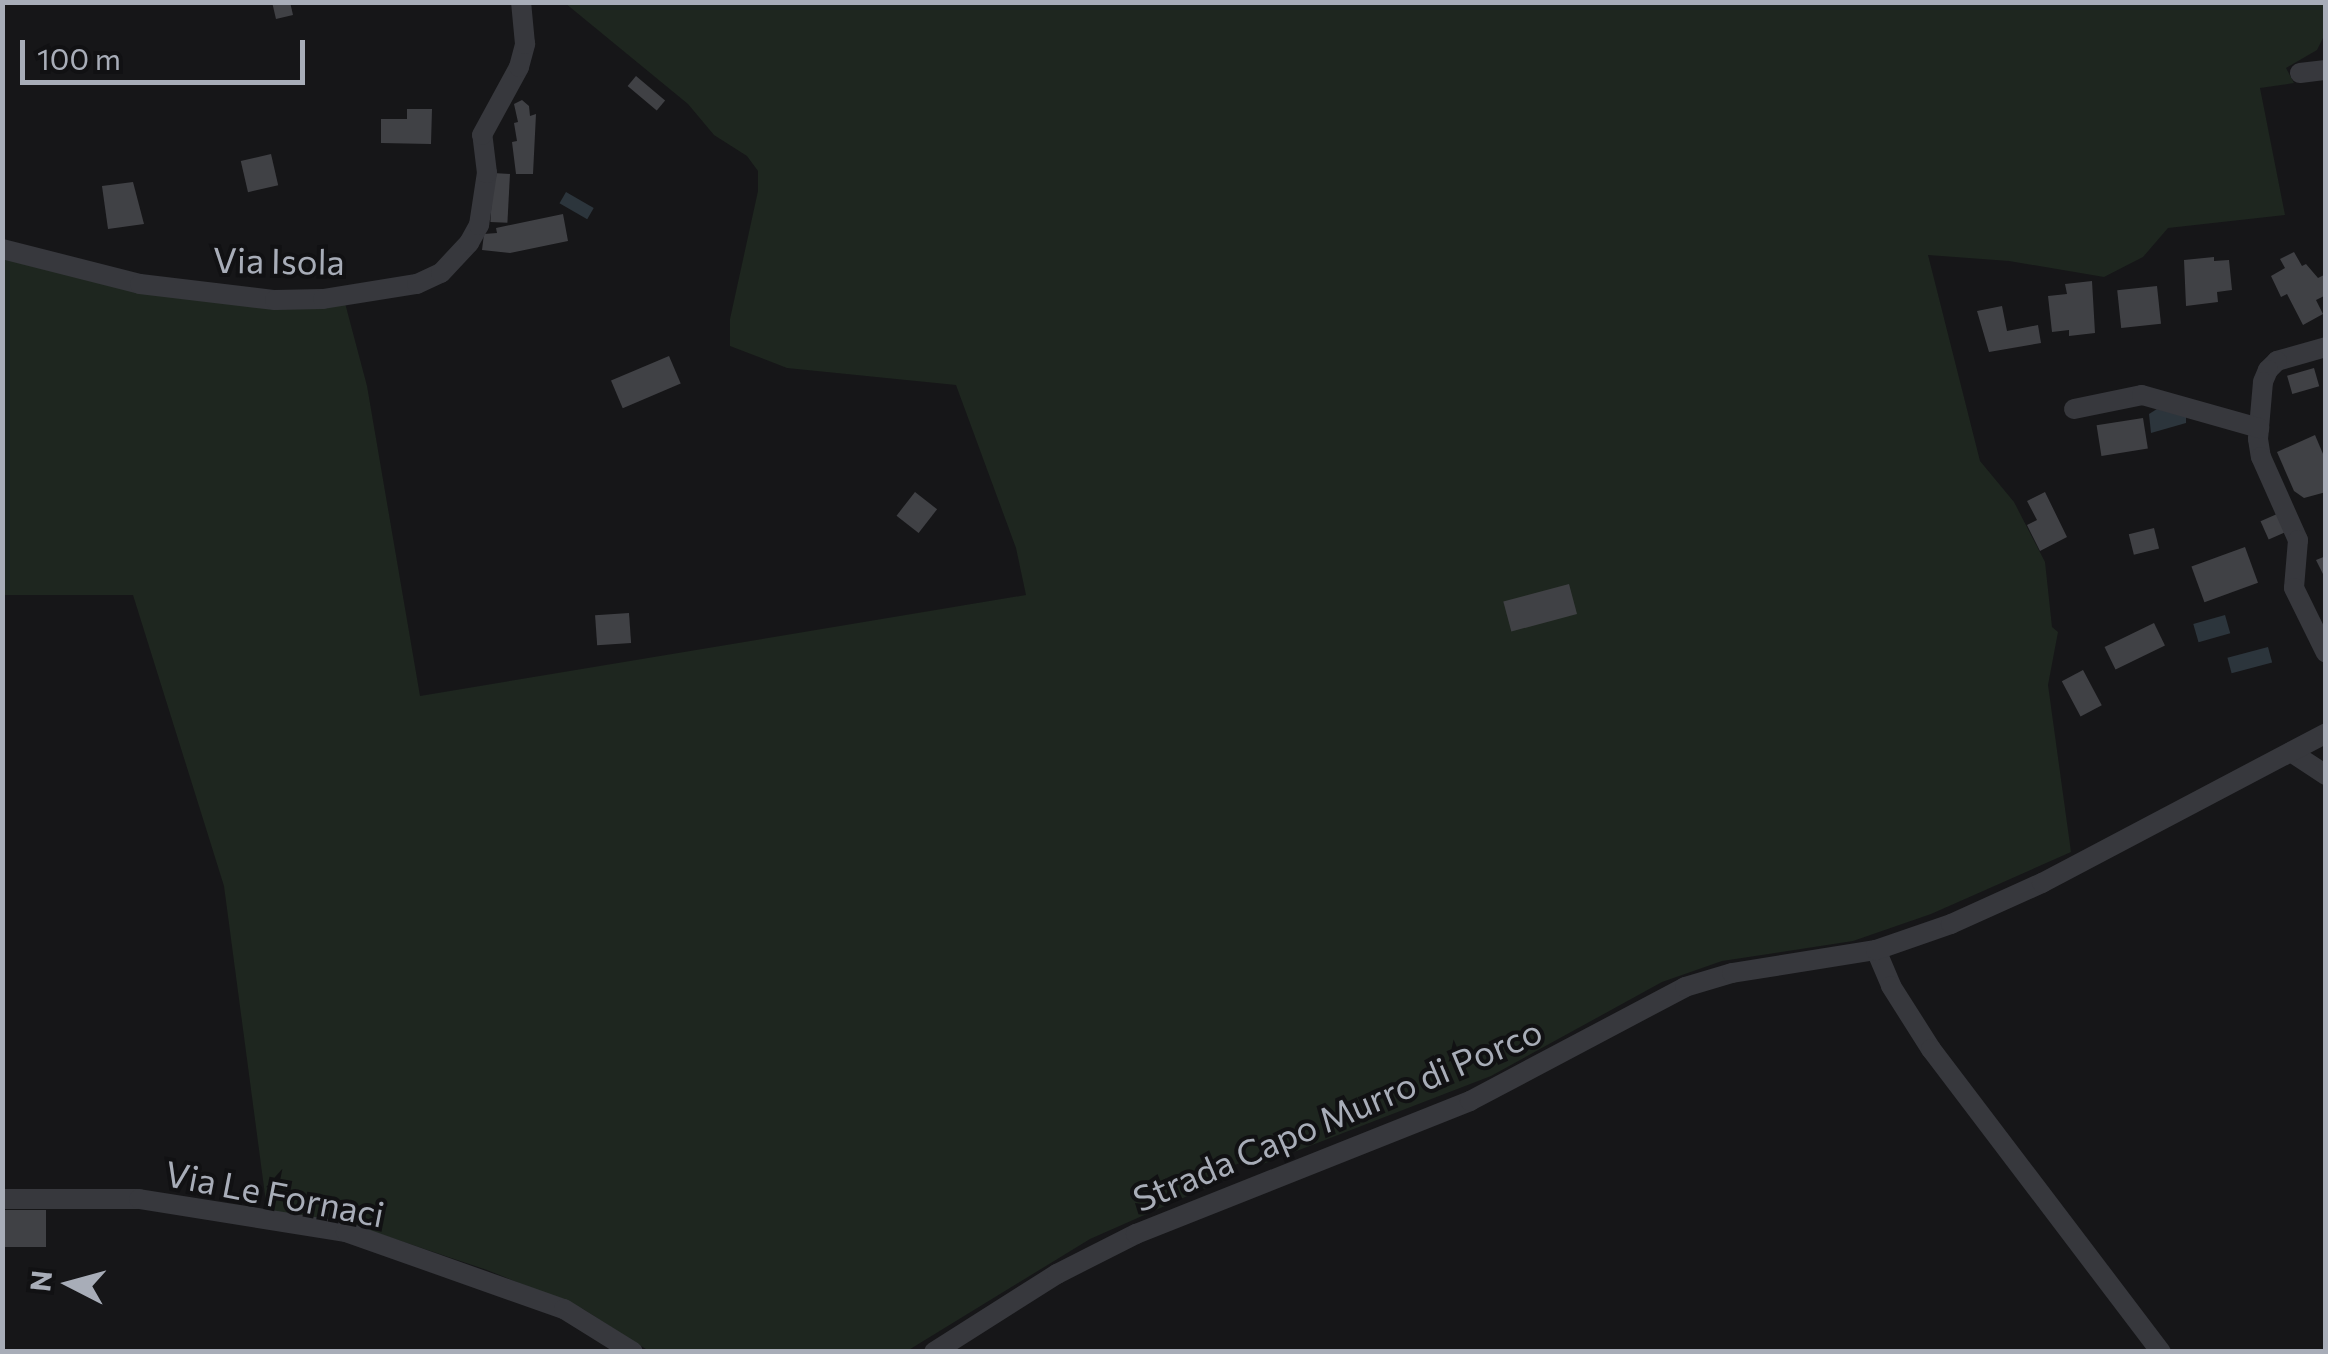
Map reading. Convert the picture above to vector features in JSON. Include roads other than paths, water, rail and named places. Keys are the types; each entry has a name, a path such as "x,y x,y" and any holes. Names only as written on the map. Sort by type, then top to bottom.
{"street":[{"name":"Via Isola","path":"2,249 140,284 275,300 416,284 441,273 469,243 478,225 487,173 482,135 519,67 525,44 522,2"},
{"path":"2300,73 2326,70"},
{"path":"2326,347 2277,361 2268,370 2263,382 2259,428 2261,457 2298,540 2294,588 2326,653"},
{"path":"2074,409 2142,395 2259,428"},
{"name":"Strada Capo Murro di Porco","path":"934,1352 1058,1274 1136,1234 1196,1206 1470,1101 1685,987 1732,973 1876,950 1950,924 2042,883 2326,733"},
{"path":"2291,752 2326,775"},
{"path":"1876,950 1891,986 1931,1049 2161,1352"},
{"name":"Via Le Fornaci","path":"2,1199 139,1199 346,1232 564,1310 633,1352"}]}
